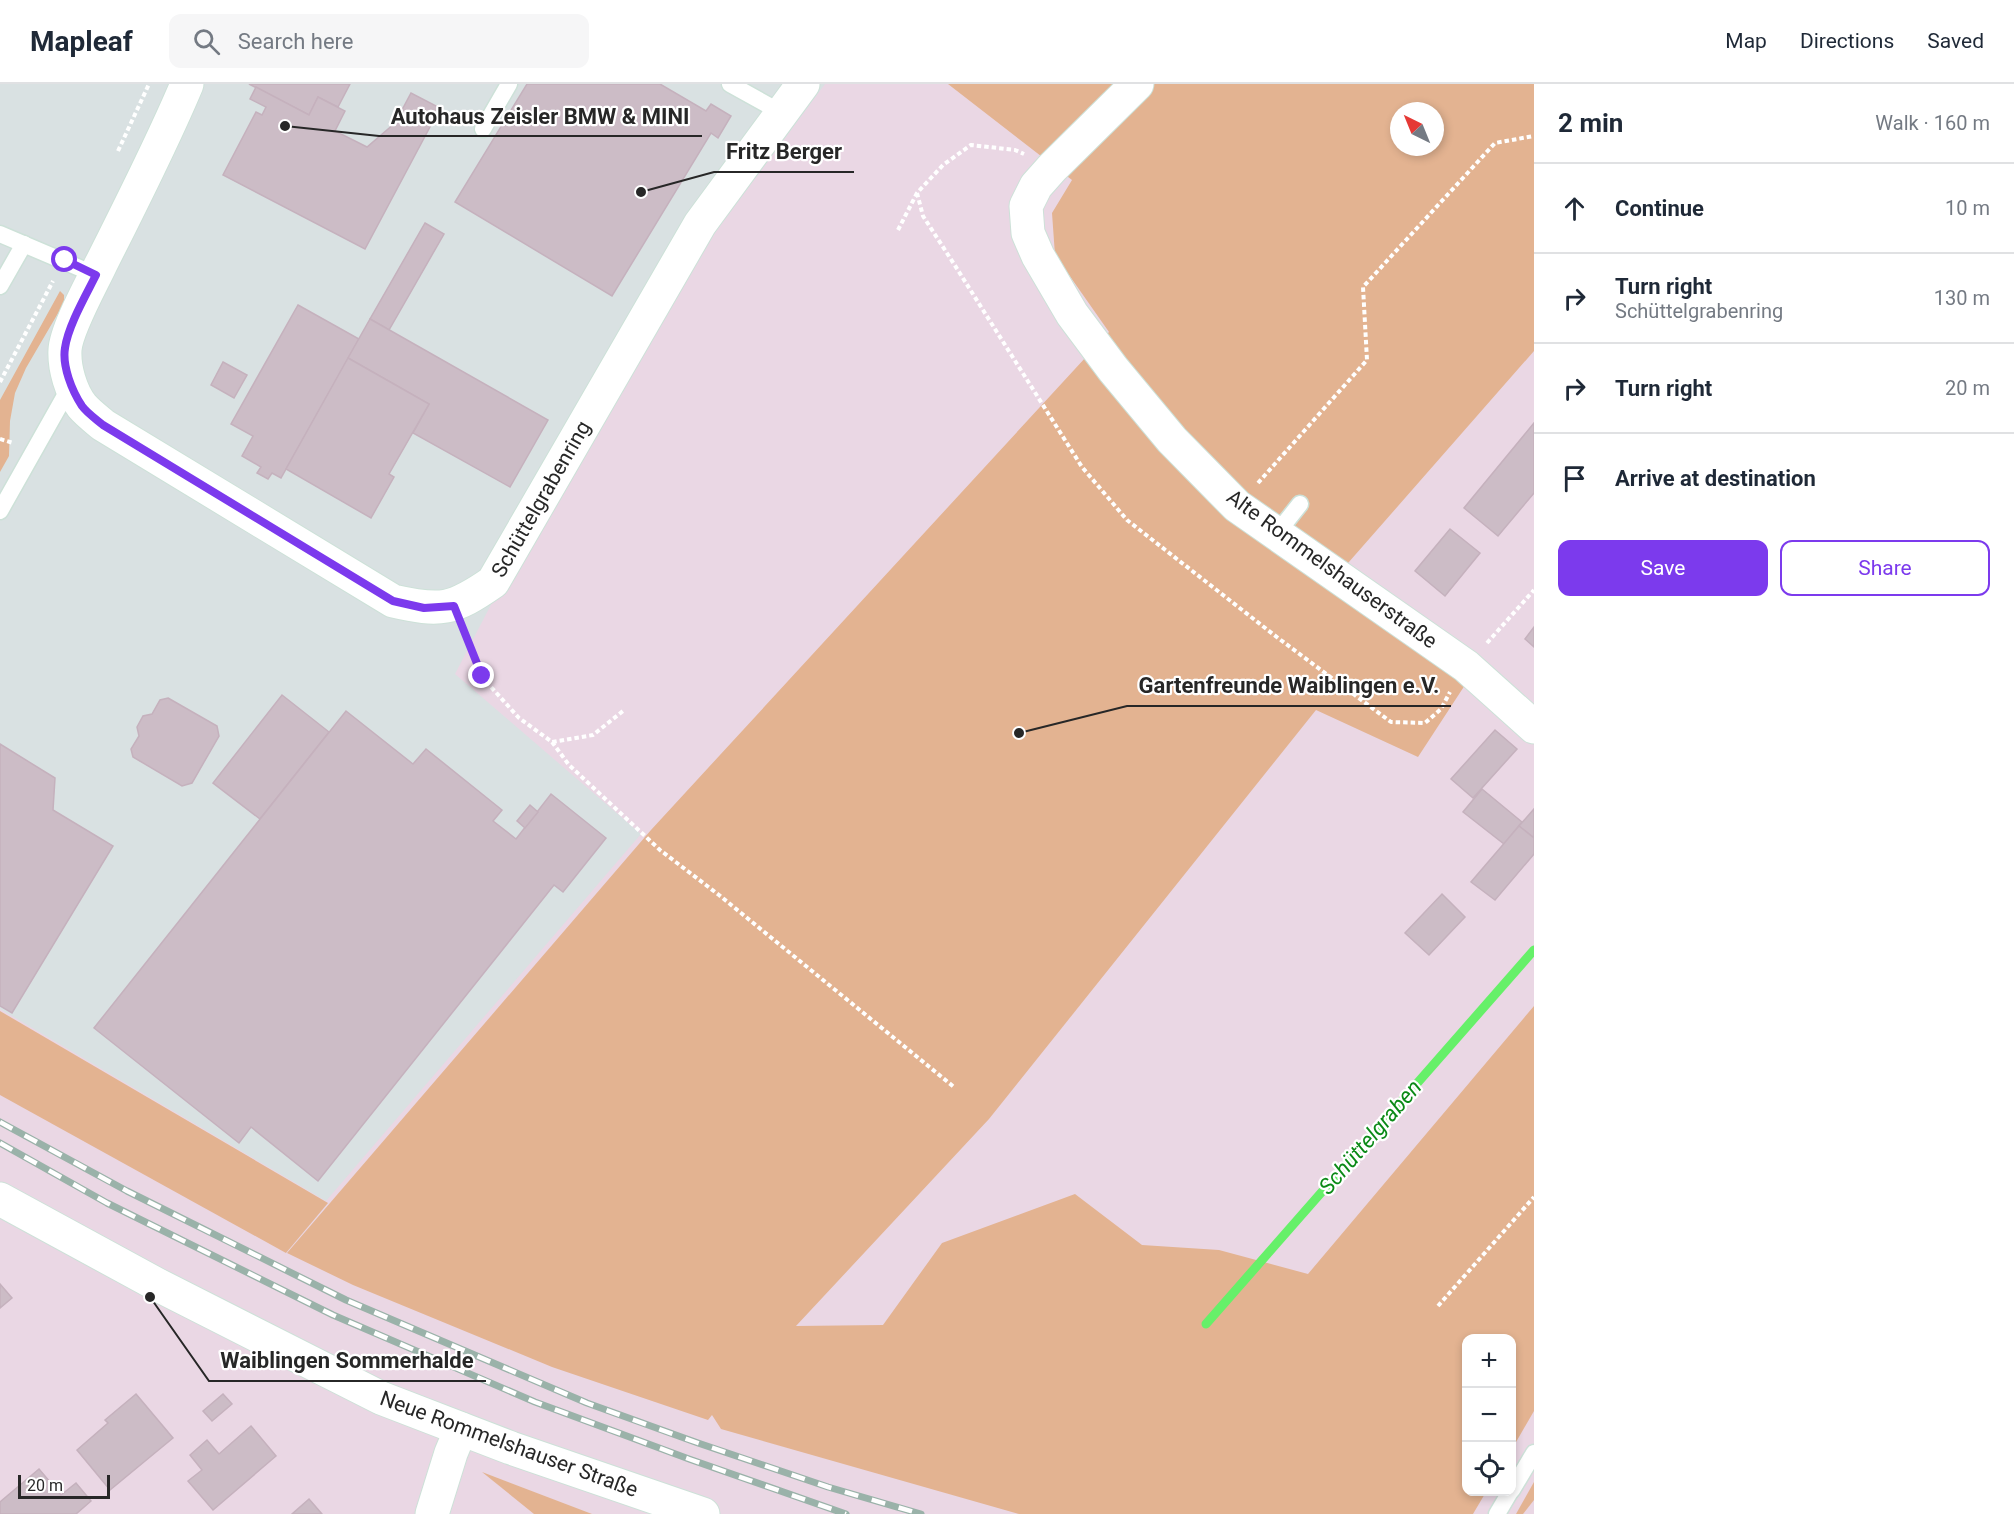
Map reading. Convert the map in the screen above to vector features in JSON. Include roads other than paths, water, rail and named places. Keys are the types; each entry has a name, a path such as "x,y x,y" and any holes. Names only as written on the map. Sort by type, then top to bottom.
{"street":[{"name":"Schüttelgrabenring","path":"187,84 169,126 84,299 64,349 66,369 71,384 83,407 103,425 393,601 424,608 454,606 493,582 700,224 803,84"},
{"name":"Alte Rommelshauserstraße","path":"1137,84 1052,168 1036,186 1026,206 1028,233 1038,256 1072,314 1113,369 1172,440 1237,506 1466,666 1534,727"},
{"name":"Neue Rommelshauser Straße","path":"0,1199 158,1285 381,1398 511,1448 703,1514"},
{"path":"432,1514 461,1429"}],"lane":[{"path":"483,129 509,84"},
{"path":"730,84 782,113"},
{"path":"0,234 96,275"},
{"path":"0,286 24,244"},
{"path":"0,511 71,384"},
{"path":"1277,533 1300,504"},
{"path":"1516,1483 1534,1453"},
{"path":"1497,1514 1508,1496"}],"waterway":[{"name":"Schüttelgraben","path":"1206,1324 1534,950"}],"railway":[{"path":"0,1122 127,1191 346,1300 587,1403 828,1487 921,1514"},
{"path":"0,1143 107,1203 333,1315 535,1402 846,1514"}],"place":[{"name":"Autohaus Zeisler BMW & MINI","path":"285,126"},
{"name":"Fritz Berger","path":"641,192"},
{"name":"Gartenfreunde Waiblingen e.V.","path":"1019,733"},
{"name":"Waiblingen Sommerhalde","path":"150,1297"}]}
